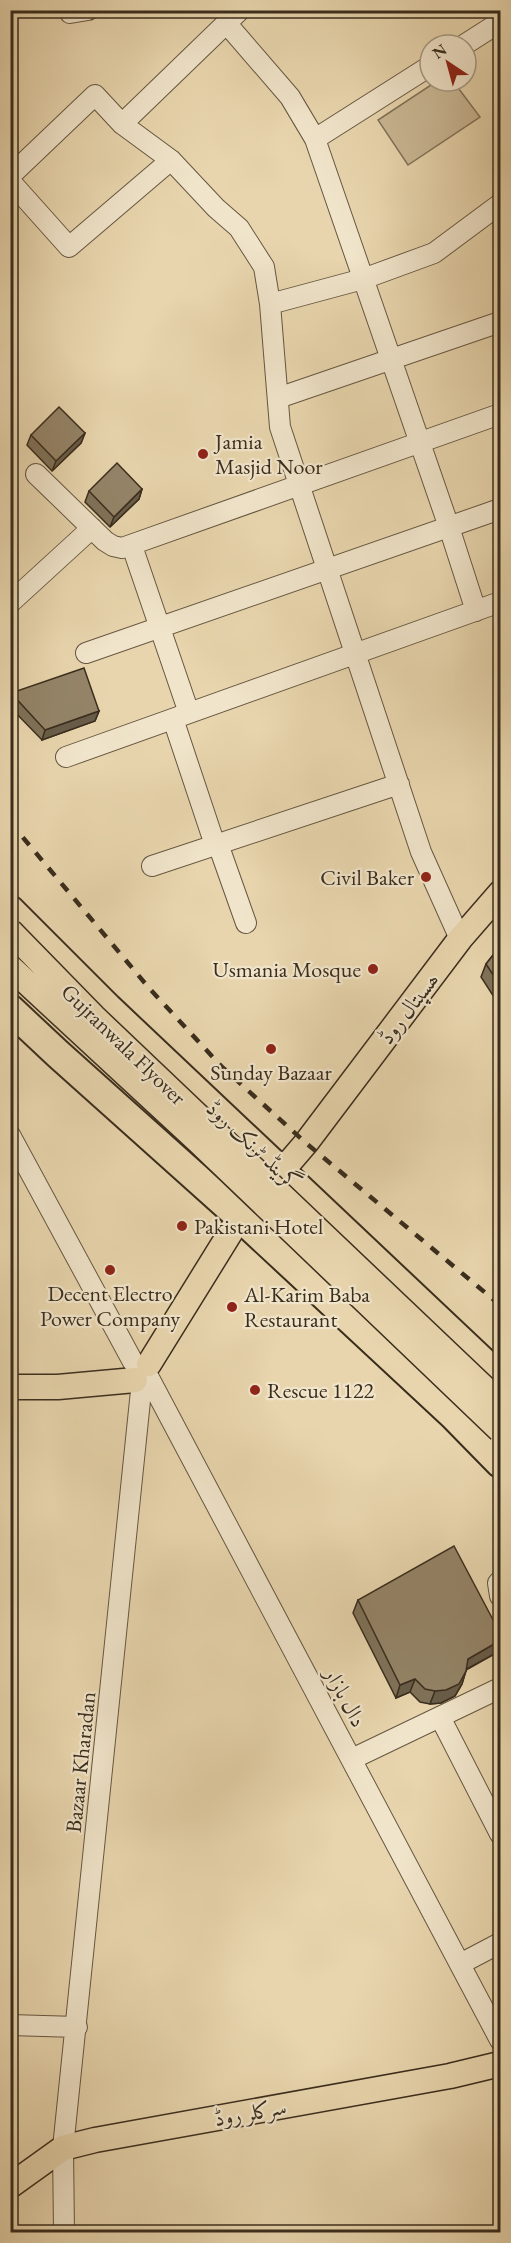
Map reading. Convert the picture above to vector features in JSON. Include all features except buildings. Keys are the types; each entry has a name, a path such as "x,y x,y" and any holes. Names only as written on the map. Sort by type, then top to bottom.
{"highway":[{"name":"گرینڈ ٹرنک روڈ","path":"10,909 108,1008 495,1372"},
{"path":"58,1054 108,1008"},
{"path":"10,1009 240,1217 453,1415 501,1463"},
{"path":"453,1415 495,1372"}],"main road":[{"name":"ھسپتال روڈ","path":"282,1171 319,1126 460,939 501,893"},
{"name":"Gujranwala Flyover","path":"10,931 94,1017 501,1402"},
{"name":"Gujranwala Flyover","path":"10,967 198,1141 501,1430"},
{"path":"10,1387 58,1387 140,1372 240,1217"},
{"path":"10,1374 140,1372"},
{"name":"سرکلر روڈ","path":"10,2186 63,2148 95,2140 450,2076 501,2064"}],"street":[{"path":"122,124 234,15 290,97 315,139 476,611"},
{"path":"478,36 501,22"},
{"path":"315,139 418,74"},
{"path":"10,176 95,95 122,124 171,160 216,208 239,228 264,267 270,304 280,427 421,852 460,939"},
{"path":"10,181 69,247 171,160"},
{"path":"270,304 363,279 434,253 501,204"},
{"path":"278,398 501,322"},
{"path":"36,474 92,528 113,546 122,548 501,414"},
{"path":"86,653 501,509"},
{"path":"10,603 92,528"},
{"path":"132,546 159,629 217,844 246,923"},
{"path":"66,757 501,602"},
{"path":"152,866 399,784"},
{"name":"دال بازار","path":"10,1135 352,1759 501,2040"},
{"name":"Bazaar Kharadan","path":"64,2232 63,2148 77,2027 140,1372"},
{"path":"501,1581 498,1582 501,1596"},
{"path":"352,1759 501,1688"},
{"path":"440,1717 501,1834"},
{"path":"460,1964 501,1943"},
{"path":"10,2025 77,2027"}],"shaded area":[{"path":"419,93 462,93 480,117 408,165 378,120"}],"railway":[{"path":"10,822 149,988 222,1067 306,1143 500,1305"}],"place":[{"name":"Jamia Masjid Noor","path":"203,454"},
{"name":"Civil Baker","path":"426,877"},
{"name":"Usmania Mosque","path":"373,969"},
{"name":"Sunday Bazaar","path":"271,1049"},
{"name":"Pakistani Hotel","path":"182,1226"},
{"name":"Decent Electro Power Company","path":"110,1270"},
{"name":"Al-Karim Baba Restaurant","path":"232,1307"},
{"name":"Rescue 1122","path":"255,1390"}]}
